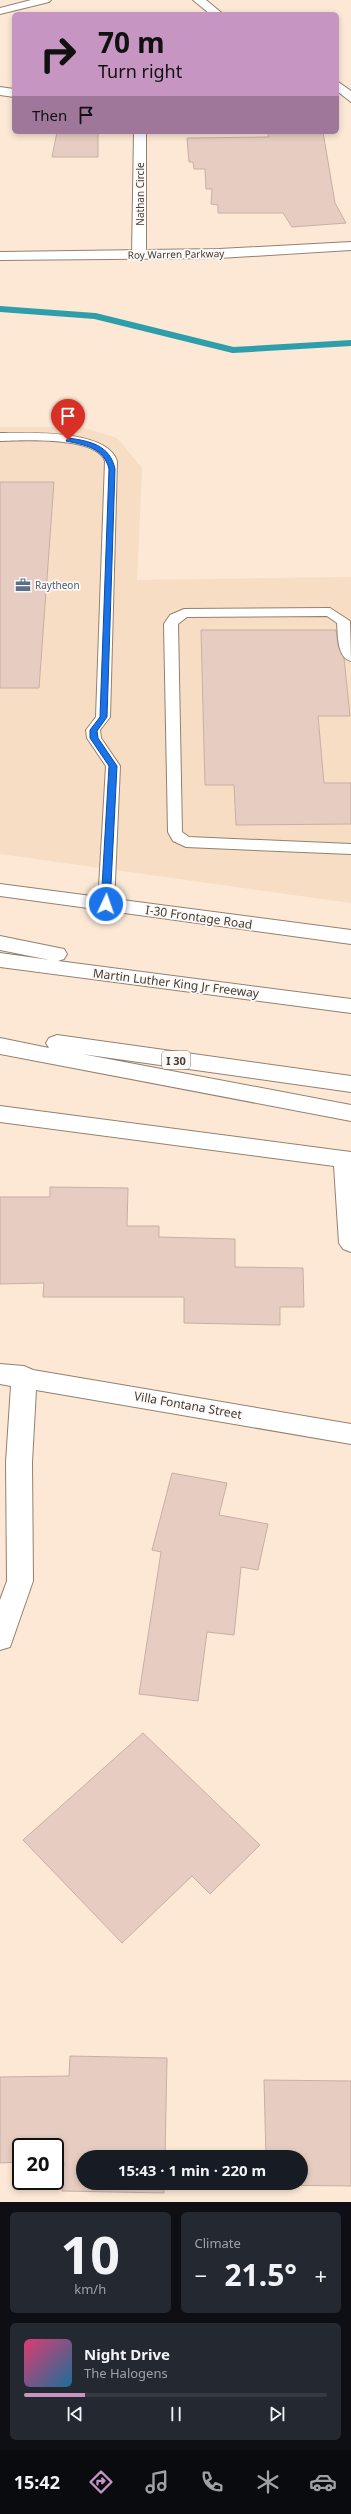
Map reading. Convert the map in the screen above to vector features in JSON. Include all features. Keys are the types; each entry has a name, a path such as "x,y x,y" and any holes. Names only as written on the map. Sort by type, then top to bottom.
{"main road":[{"path":"0,11 45,0"},
{"path":"199,0 214,12"},
{"path":"339,87 351,98"},
{"path":"0,91 12,93"},
{"name":"Nathan Circle","path":"139,256 140,134"},
{"name":"Roy Warren Parkway","path":"0,256 139,256 295,251 351,246"},
{"name":"I-30 Frontage Road","path":"0,890 351,937"},
{"path":"0,943 284,998"},
{"name":"Martin Luther King Jr Freeway","path":"0,960 351,1006"},
{"name":"I 30","path":"0,1036 351,1084"},
{"path":"0,1046 351,1113"},
{"path":"0,1114 348,1159 351,1243"},
{"name":"Villa Fontana Street","path":"0,1638 20,1581 19,1462 12,1375 351,1434"}],"lane":[{"path":"0,437 54,438 82,442 100,450 110,457 112,469 104,717 93,730 94,738 113,766 106,904"},
{"path":"351,657 348,654 343,620 330,612 184,613 175,618 171,624 174,832 178,838 186,842 351,849"}],"shaded area":[{"path":"0,427 81,427 117,438 142,468 137,580 351,577 351,903 0,854"}],"building":[{"path":"57,134 98,134 98,157 52,157"},
{"path":"268,134 323,134 335,203 346,223 292,227 283,213 218,213 218,205 211,204 212,189 206,189 205,169 194,169 193,162 189,162 187,138 269,137"},
{"name":"Raytheon","path":"0,482 54,482 39,688 0,688"},
{"path":"201,630 336,630 338,646 344,658 350,716 318,716 324,783 351,783 351,824 236,825 234,785 205,785"},
{"path":"50,1187 128,1188 127,1226 159,1226 159,1237 235,1239 235,1267 303,1268 304,1307 280,1307 280,1325 184,1323 184,1297 43,1297 44,1283 0,1284 0,1197 50,1197"},
{"path":"172,1473 227,1483 219,1515 268,1524 258,1570 241,1567 234,1635 207,1632 198,1701 139,1694 161,1552 152,1550"},
{"path":"143,1733 260,1845 210,1894 192,1876 122,1943 23,1840"},
{"path":"70,2056 167,2058 165,2150 76,2150 76,2190 164,2190 164,2193 62,2191 64,2190 64,2138 12,2138 12,2162 0,2163 0,2077 69,2076"},
{"path":"264,2080 351,2081 351,2186 308,2185 308,2150 266,2150"}],"waterway":[{"path":"0,309 95,316 233,350 351,343"}],"place":[{"name":"Raytheon","path":"23,585"}],"route":[{"path":"68,440 82,442 100,450 110,457 112,469 104,717 93,730 94,738 113,766 106,904"}]}
